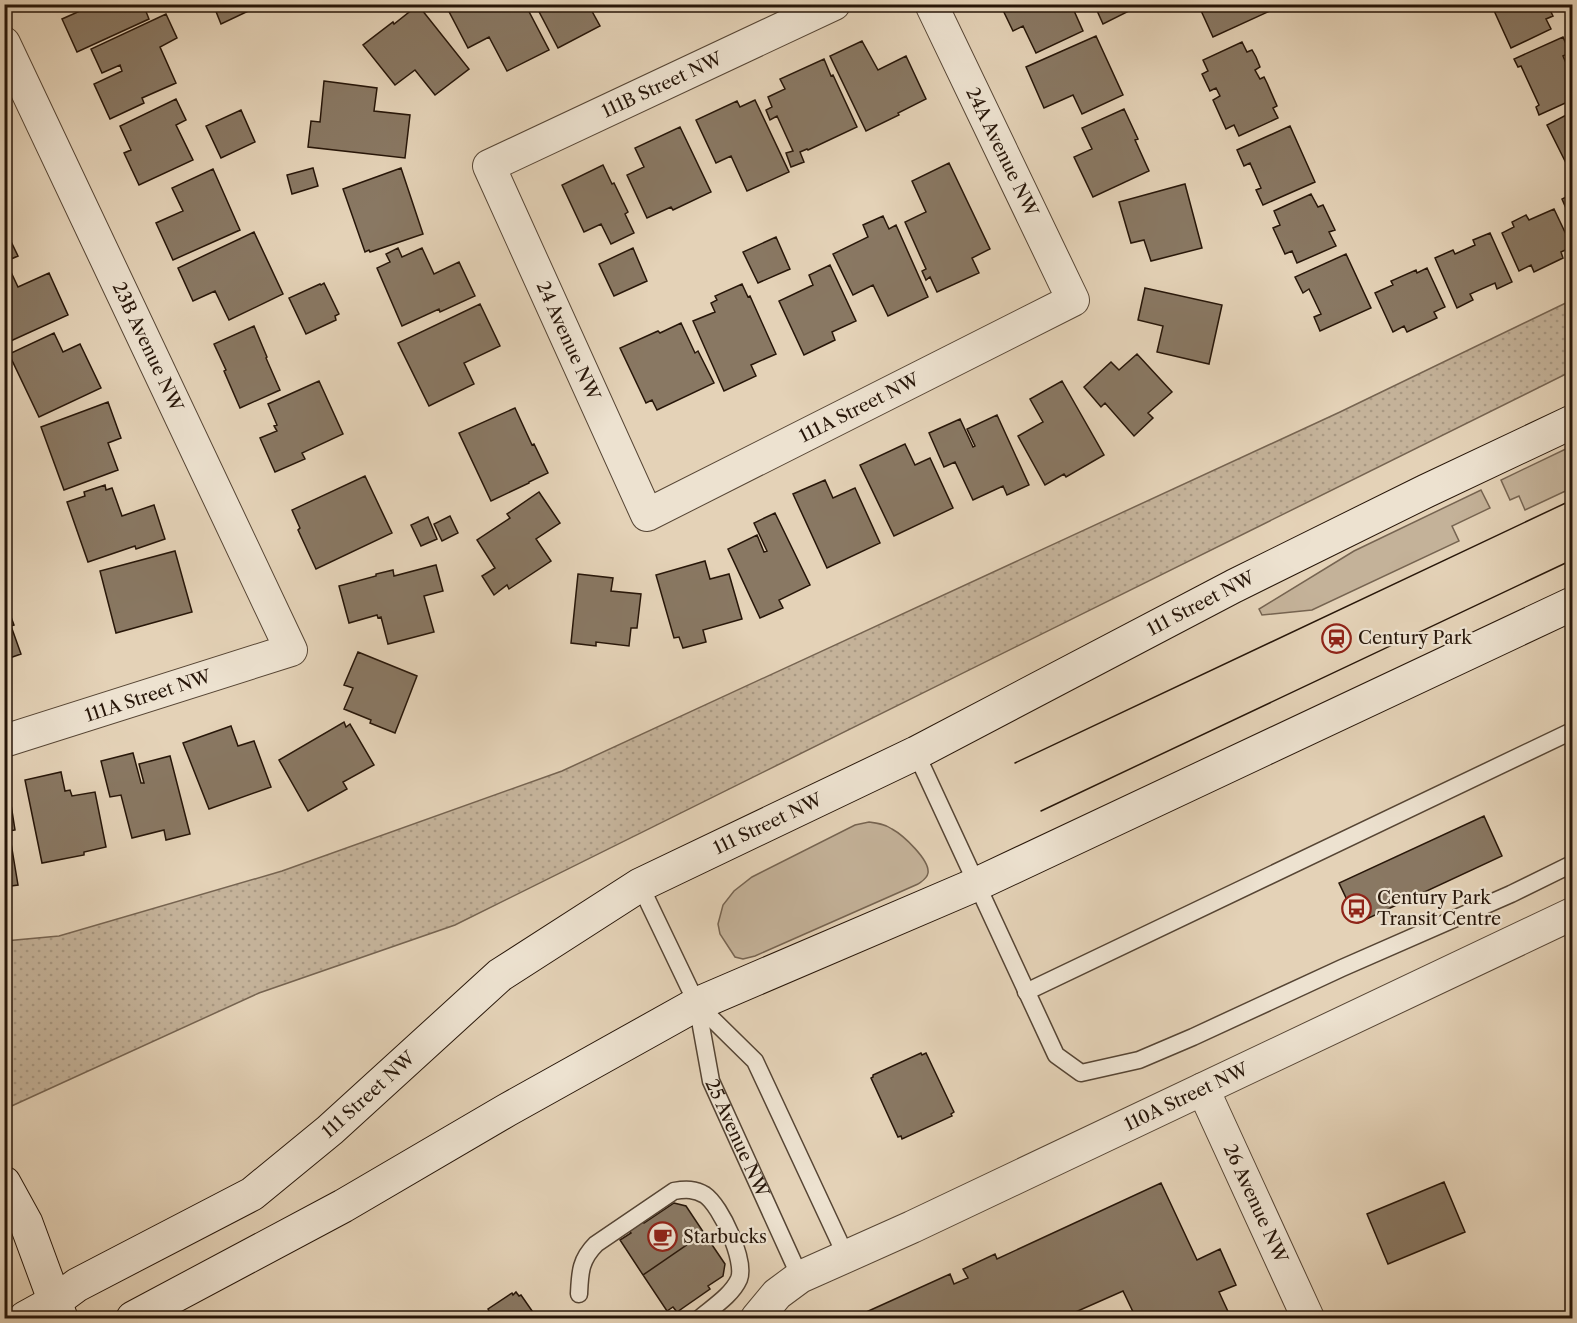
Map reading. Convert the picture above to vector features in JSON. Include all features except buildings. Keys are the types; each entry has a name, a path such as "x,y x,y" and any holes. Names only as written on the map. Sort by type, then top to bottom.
{"main road":[{"name":"111 Street NW","path":"25,1318 58,1310 77,1285 252,1194 330,1130 500,975 640,885 916,753 1245,580 1572,422"},
{"path":"133,1318 344,1206 507,1110 697,1004 977,884 1572,604"},
{"path":"4,1183 26,1223 58,1310"}],"street":[{"name":"111B Street NW","path":"489,166 834,4"},
{"name":"24A Avenue NW","path":"931,4 1073,300"},
{"name":"23B Avenue NW","path":"4,43 291,650"},
{"name":"24 Avenue NW","path":"489,166 647,515"},
{"name":"111A Street NW","path":"647,515 1073,300"},
{"name":"111A Street NW","path":"4,741 291,650"},
{"name":"110A Street NW","path":"800,1278 1572,914"},
{"name":"26 Avenue NW","path":"1203,1089 1308,1318"},
{"path":"757,1318 777,1294 800,1278"}],"lane":[{"path":"1026,992 1572,730"},
{"path":"916,753 1056,1055 1081,1073 1139,1060 1511,894 1572,864"},
{"name":"25 Avenue NW","path":"640,885 697,1004 711,1081 800,1278"},
{"name":"25 Avenue NW","path":"697,1004 755,1061 846,1256"},
{"path":"579,1294 581,1265 588,1252 596,1244 674,1191 696,1190 715,1204 739,1256 741,1269 739,1280 729,1293 700,1318"}],"shaded area":[{"path":"1572,300 1572,371 455,925 259,993 5,1109 5,941 59,936 282,871 562,771 1340,412"},
{"path":"1572,446 1572,488 1525,510 1519,496 1510,500 1501,480"},
{"path":"1481,490 1490,508 1452,526 1459,541 1312,610 1262,615 1259,609 1354,551"},
{"path":"869,822 889,827 909,842 925,861 928,873 925,878 918,884 755,956 743,959 735,957 720,934 718,924 723,905 734,891 752,877 855,825"}],"tram line":[{"path":"1015,763 1572,500"},
{"path":"1041,811 1572,560"}],"place":[{"name":"Century Park","path":"1337,638"},
{"name":"Century Park Transit Centre","path":"1356,908"},
{"name":"Starbucks","path":"662,1237"}]}
